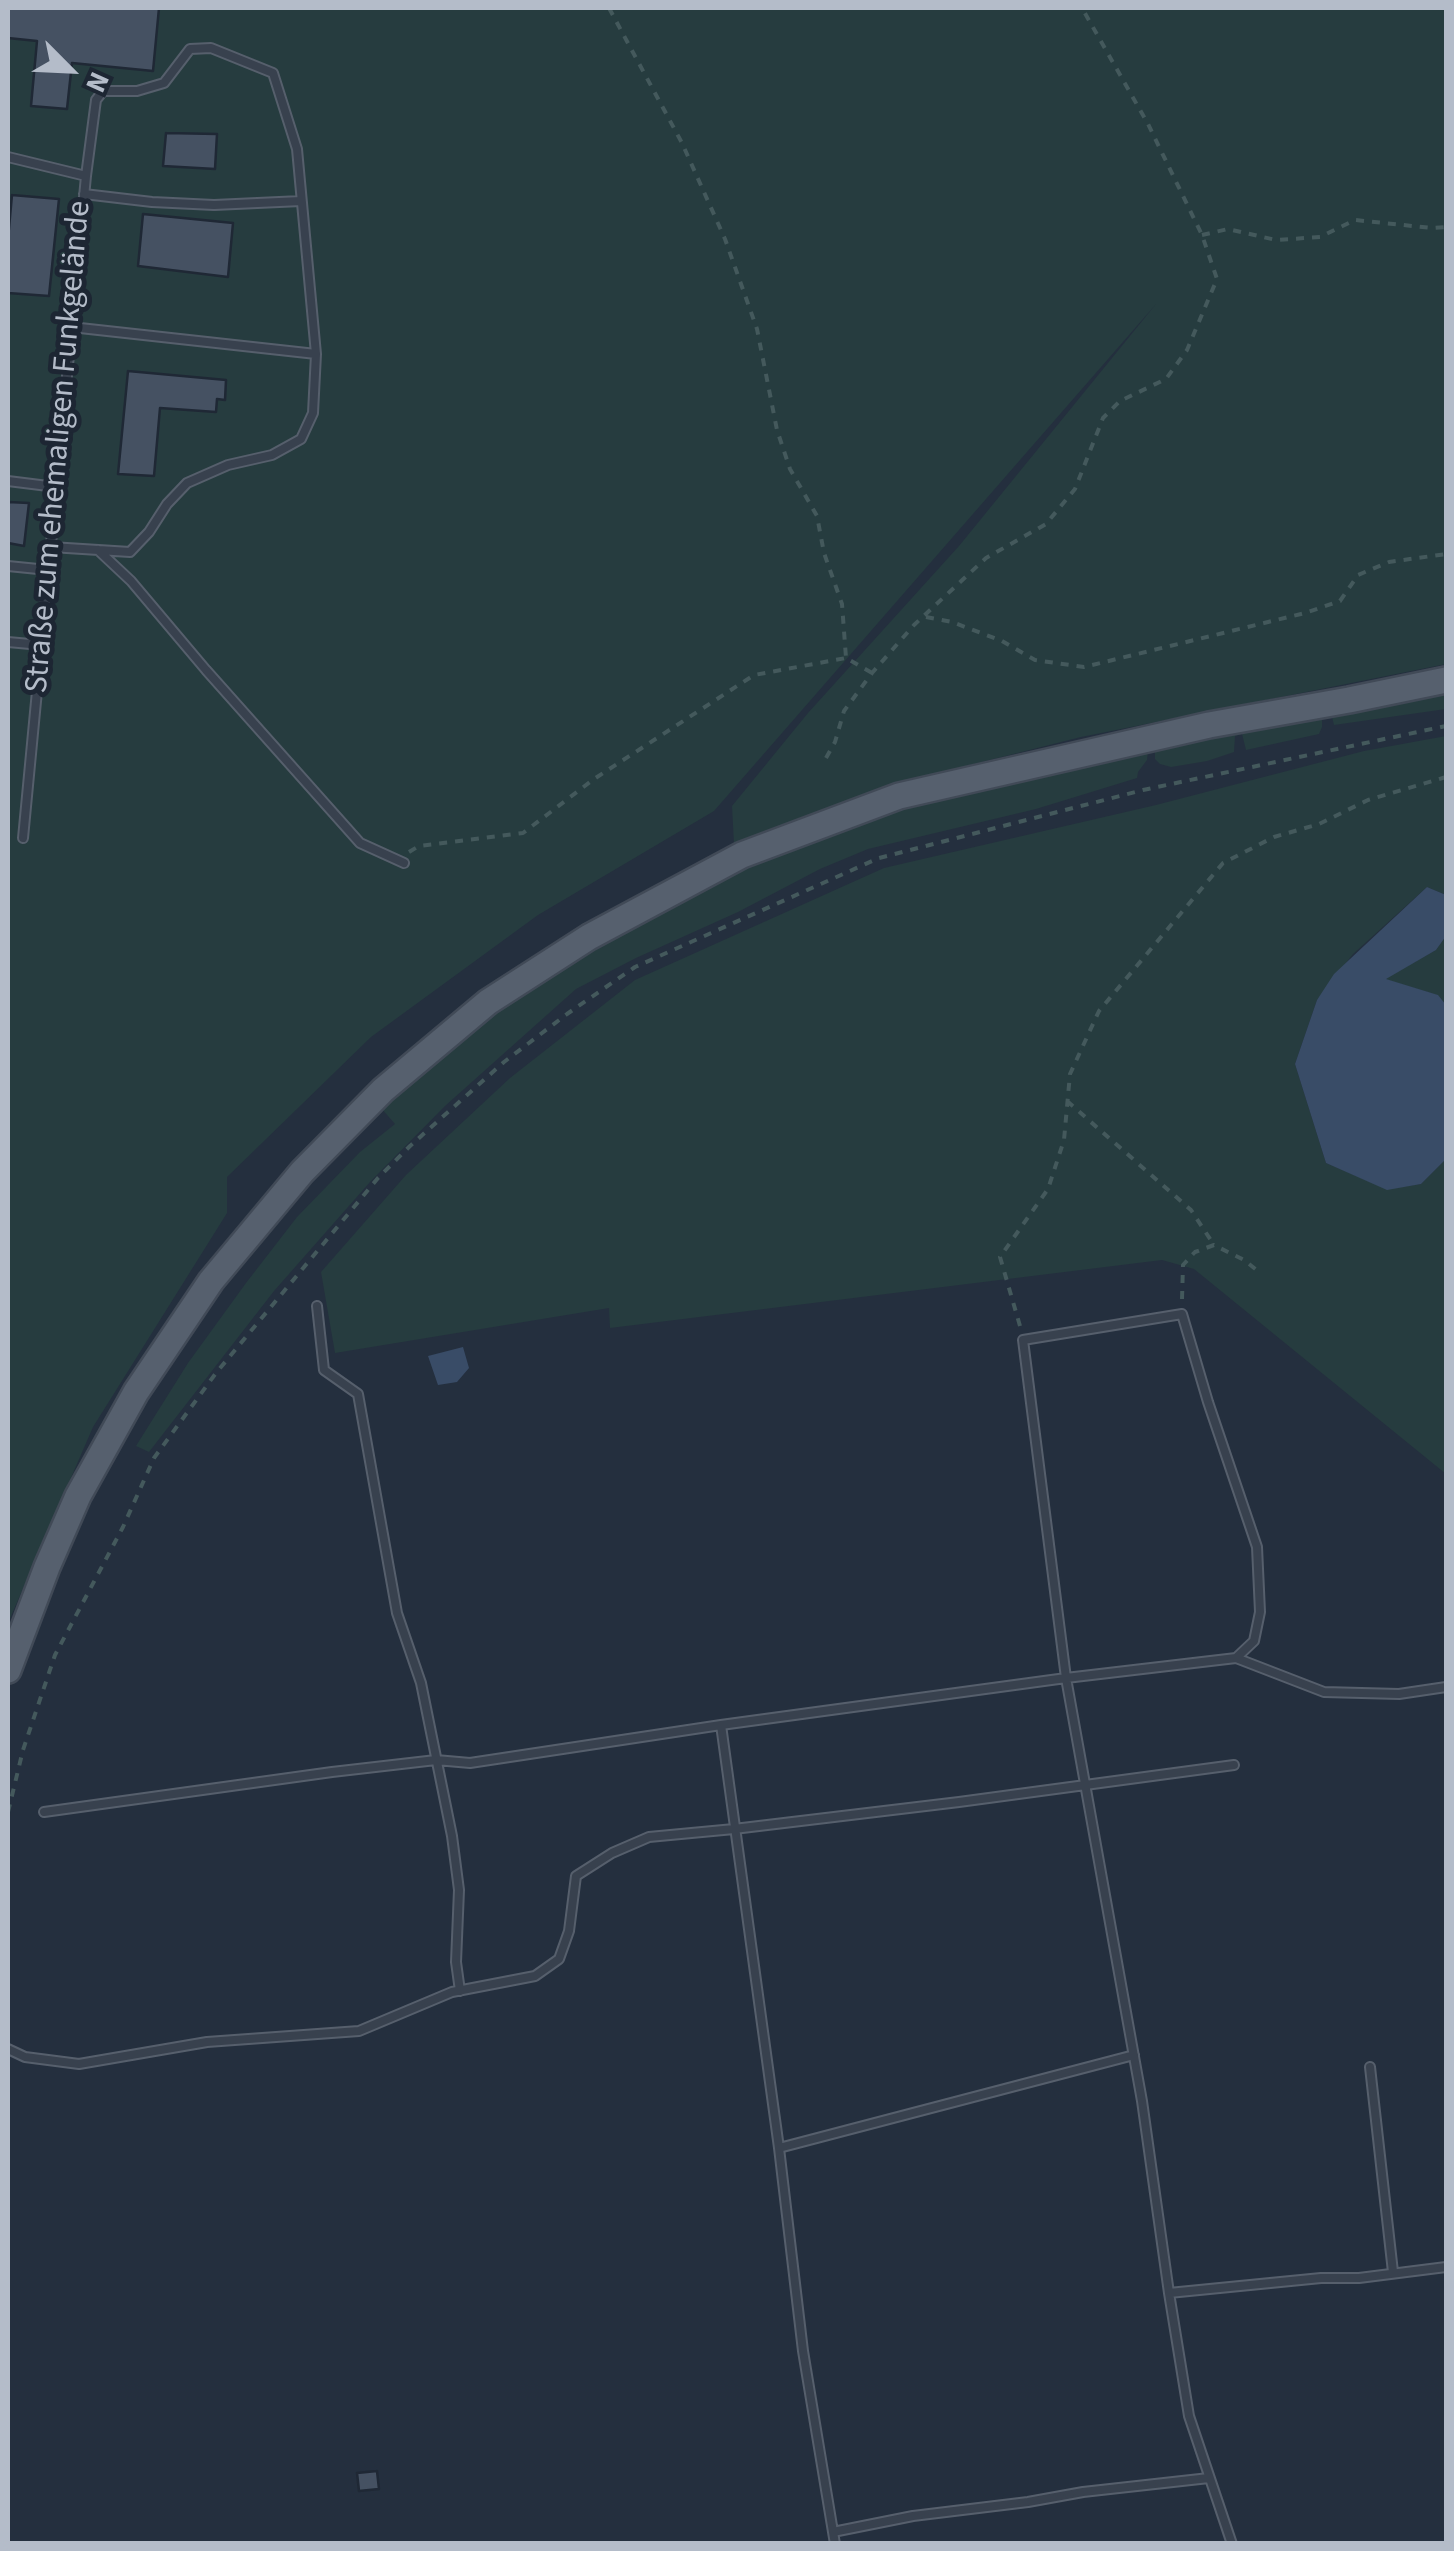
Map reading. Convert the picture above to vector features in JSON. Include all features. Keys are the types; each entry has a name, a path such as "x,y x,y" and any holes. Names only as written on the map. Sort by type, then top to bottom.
{"main road":[{"path":"8,1670 78,1496 136,1392 212,1281 302,1172 369,1104 488,1002 590,937 742,855 898,796 1209,724 1446,680"}],"lane":[{"name":"Straße zum ehemaligen Funkgelände","path":"23,838 96,100 103,91 137,91 164,83 190,49 211,48 274,73 297,150 301,202"},
{"name":"Straße zum ehemaligen Funkgelände","path":"8,157 86,176"},
{"path":"51,547 130,552 187,483 228,464 272,456 300,439 313,413 316,354 301,202 214,205 84,194"},
{"path":"72,328 316,354"},
{"path":"8,481 56,487"},
{"path":"98,550 131,582 360,843 400,861"},
{"path":"8,566 48,570"},
{"path":"8,642 41,645"},
{"path":"317,1306 324,1370 358,1394 397,1613 421,1682 452,1836 458,1890 456,1962 460,1991"},
{"path":"1232,2544 1189,2416 1134,2055 1066,1678 1023,1340 1182,1314 1257,1547 1260,1612 1254,1640 1236,1658"},
{"path":"44,1812 436,1760 470,1763 721,1725 1236,1658 1324,1692 1398,1694 1446,1686"},
{"path":"721,1725 803,2351 835,2544"},
{"path":"8,2049 25,2058 79,2064 208,2042 359,2031 460,1991 535,1976 559,1959 569,1931 576,1876 612,1853 648,1837 959,1802 1234,1765"},
{"path":"779,2148 1134,2055"},
{"path":"1370,2067 1393,2272"},
{"path":"1169,2294 1321,2278 1359,2278 1446,2266"},
{"path":"834,2532 913,2516 1209,2478"}],"path":[{"path":"609,8 682,143 725,239 758,329 777,430 790,469 817,516 824,553 842,604 846,658"},
{"path":"826,758 844,711 872,673 923,617 986,558 1046,524 1075,489 1103,418 1120,401 1166,380 1187,350 1217,279 1202,234 1148,124 1082,8"},
{"path":"1202,234 1228,229 1276,240 1320,237 1354,220 1446,227"},
{"path":"923,617 952,622 1002,641 1035,660 1084,668 1305,614 1340,601 1358,575 1374,568 1389,562 1446,554"},
{"path":"400,861 419,846 523,833 594,778 754,676 846,658 872,673"},
{"path":"8,1812 23,1750 55,1655 123,1527 154,1458 290,1280 378,1178 504,1062 567,1014 635,967 879,858 1143,790 1446,726"},
{"path":"1023,1340 1000,1257 1048,1189 1064,1140 1070,1074 1099,1011 1222,862 1368,800 1446,777"},
{"path":"1067,1100 1192,1210 1214,1245 1259,1272"},
{"path":"1182,1314 1183,1265 1195,1252 1214,1245"}],"green space":[{"path":"8,8 1446,8 1446,664 1081,737 954,769 734,844 732,806 808,713 959,546 1156,304 714,811 538,915 371,1037 227,1177 227,1213 93,1427 8,1623"},
{"path":"1446,691 1446,709 1334,725 1332,717 1322,719 1319,734 1246,750 1242,734 1235,736 1234,752 1207,761 1171,767 1155,759 1155,751 1148,751 1137,778 1036,809 868,849 576,989 445,1106 370,1182 274,1291 149,1452 136,1446 188,1363 297,1217 360,1152 395,1124 381,1108 491,1016 612,936 736,872 921,803 1146,748"},
{"path":"1446,736 1446,895 1427,887 1353,954 1317,1000 1295,1064 1326,1163 1387,1189 1421,1184 1446,1159 1446,1474 1194,1269 1162,1260 610,1328 609,1308 335,1353 321,1272 406,1175 510,1078 635,980 884,868 1156,805 1364,751"},
{"path":"1446,936 1446,1005 1437,995 1384,979 1436,950"}],"water":[{"path":"1427,887 1446,895 1446,936 1436,950 1386,979 1438,995 1446,1005 1446,1159 1421,1184 1387,1190 1326,1163 1295,1064 1317,1000 1334,974"},
{"path":"463,1347 469,1368 457,1382 438,1385 428,1356"}],"building":[{"path":"8,8 159,8 153,71 72,63 67,109 31,106 37,41 8,38"},
{"path":"166,133 217,134 215,169 163,166"},
{"path":"12,195 59,199 49,296 8,293"},
{"path":"143,214 233,223 228,277 138,266"},
{"path":"128,371 226,380 225,400 217,399 216,412 160,408 154,476 118,474"},
{"path":"8,502 29,503 24,546 8,543"},
{"path":"377,2471 379,2489 359,2491 357,2473"}]}
